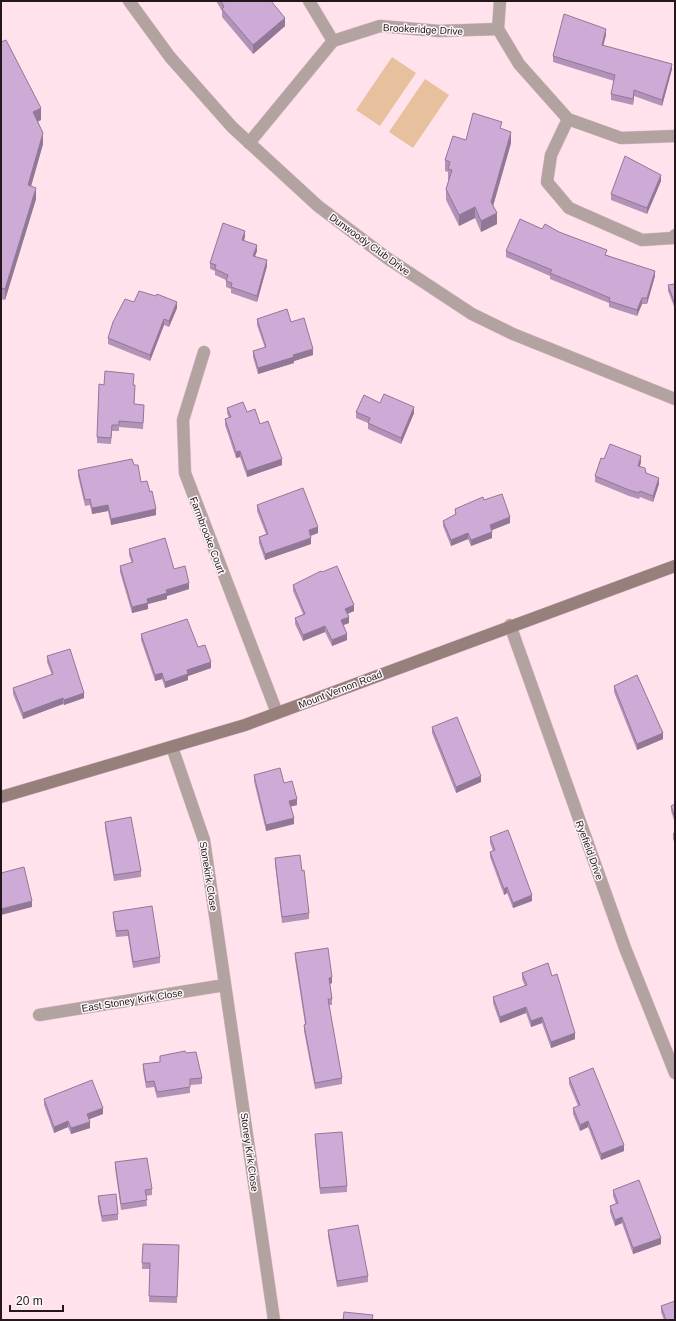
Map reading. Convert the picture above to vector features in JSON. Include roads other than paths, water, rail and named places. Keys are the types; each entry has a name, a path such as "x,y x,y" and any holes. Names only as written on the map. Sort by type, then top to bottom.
{"main road":[{"name":"Mount Vernon Road","path":"1,798 245,725 510,625 675,566"}],"street":[{"name":"Dunwoody Club Drive","path":"129,1 170,58 232,127 318,206 387,258 472,314 563,356 675,399"},
{"path":"249,143 333,41 309,1"},
{"path":"500,1 498,29 519,64 568,119 621,138 675,136"},
{"name":"Brookeridge Drive","path":"333,41 380,26 439,31 498,29"},
{"path":"568,119 551,155 547,182 569,208 642,240 673,238 675,235"},
{"name":"Farmbrooke Court","path":"204,352 183,420 184,472 277,713"},
{"name":"Ryefield Drive","path":"510,625 625,948 675,1072"},
{"name":"Stonekirk Close","path":"172,746 204,840 226,985"},
{"name":"East Stoney Kirk Close","path":"39,1015 226,985"},
{"name":"Stoney Kirk Close","path":"226,985 274,1320"}]}
